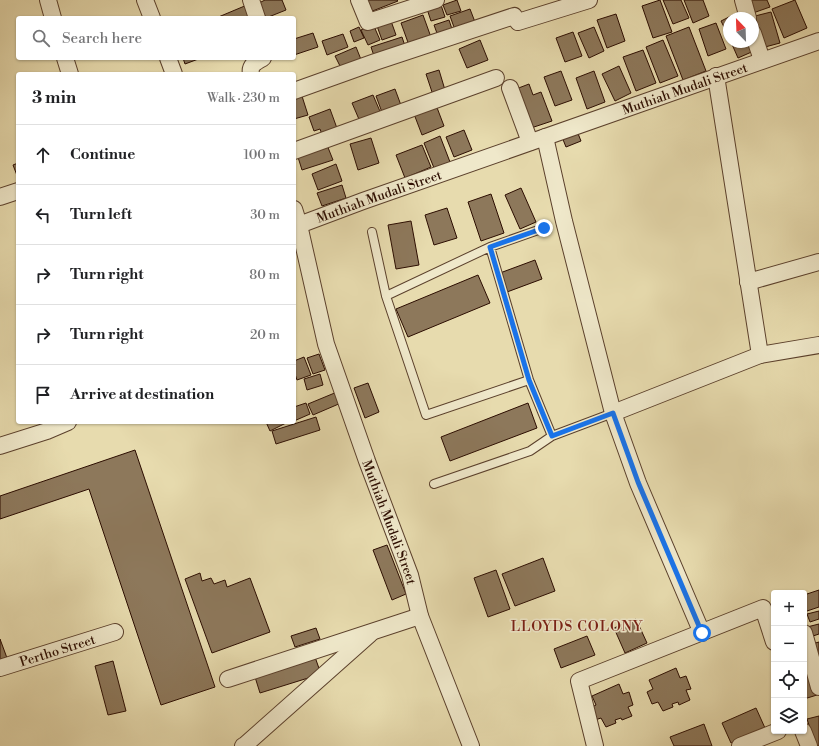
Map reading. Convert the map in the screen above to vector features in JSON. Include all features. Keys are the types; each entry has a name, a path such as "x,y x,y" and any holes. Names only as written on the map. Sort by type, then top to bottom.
{"street":[{"path":"48,0 52,16"},
{"path":"145,0 151,16"},
{"path":"251,0 257,16"},
{"path":"359,0 368,22 436,0"},
{"path":"296,90 514,16 518,22 589,0"},
{"path":"742,0 746,12"},
{"name":"Muthiah Mudali Street","path":"471,746 420,616 410,575 367,461 326,344 299,225 819,40"},
{"path":"758,48 762,60"},
{"path":"66,60 69,72"},
{"path":"169,60 173,72"},
{"path":"251,72 250,69 252,66 261,60"},
{"path":"716,76 760,355"},
{"path":"296,150 496,78"},
{"path":"510,88 538,139 564,221 613,413 638,482 702,633"},
{"path":"0,197 16,192"},
{"path":"296,215 299,225"},
{"path":"748,282 819,262"},
{"path":"613,413 760,355 819,345"},
{"path":"0,446 47,431 63,424"},
{"path":"594,746 579,681 764,608 771,632"},
{"path":"228,679 376,629 420,616"},
{"path":"242,746 245,745 376,629"},
{"name":"Pertho Street","path":"0,668 115,632"},
{"path":"807,644 819,687"},
{"path":"740,746 771,734"},
{"path":"804,734 809,746"}],"lane":[{"path":"386,296 490,247 544,228"},
{"path":"372,232 386,296 426,415 529,380"},
{"path":"490,247 529,380 552,436"},
{"path":"434,484 530,451 552,436 613,413"}],"building":[{"path":"265,0 282,0 286,10 271,16 265,16 259,3"},
{"path":"365,0 397,0 398,1 370,12"},
{"path":"457,0 461,11 447,15 443,5"},
{"path":"660,0 672,32 653,38 642,6"},
{"path":"663,0 681,0 689,18 673,24"},
{"path":"684,0 703,0 709,16 693,23"},
{"path":"748,0 767,0 770,7 753,12"},
{"path":"795,0 807,28 784,38 772,9"},
{"path":"247,5 251,15 249,16 221,16"},
{"path":"441,5 445,17 431,21 427,9"},
{"path":"470,9 475,22 455,30 450,16"},
{"path":"771,12 780,43 765,47 759,28 759,15"},
{"path":"616,14 625,41 607,48 597,20"},
{"path":"423,15 432,40 410,48 401,23"},
{"path":"449,20 453,32 438,36 434,25"},
{"path":"391,21 396,35 382,40 377,26"},
{"path":"716,23 723,41 723,48 726,49 708,56 699,29"},
{"path":"373,24 380,40 368,45 361,30"},
{"path":"359,27 364,38 354,42 350,31"},
{"path":"594,27 604,51 589,58 578,33"},
{"path":"689,27 706,71 683,80 666,36"},
{"path":"573,32 582,56 565,62 556,38"},
{"path":"313,33 318,47 296,54 296,38"},
{"path":"343,34 348,47 327,55 322,41"},
{"path":"402,37 406,49 375,59 371,47"},
{"path":"480,40 488,60 467,68 459,49"},
{"path":"663,40 678,76 660,83 646,47"},
{"path":"356,47 362,62 342,70 335,56"},
{"path":"734,48 755,48 756,50 738,58"},
{"path":"643,50 656,83 636,91 623,57"},
{"path":"184,60 196,60 185,64"},
{"path":"619,66 631,93 615,101 602,74"},
{"path":"439,70 445,90 433,95 426,74"},
{"path":"561,71 572,100 555,106 544,77"},
{"path":"594,71 605,102 587,109 576,78"},
{"path":"529,84 533,95 541,92 552,121 531,128 516,89"},
{"path":"395,89 402,108 383,115 376,96"},
{"path":"301,93 308,115 296,118 296,95"},
{"path":"373,95 382,116 361,124 352,103"},
{"path":"436,105 444,126 422,135 414,114"},
{"path":"330,109 338,131 323,137 320,129 314,131 309,117"},
{"path":"464,130 472,150 454,157 446,137"},
{"path":"577,131 581,141 566,147 562,137"},
{"path":"440,136 450,162 434,168 424,143"},
{"path":"371,138 379,163 358,170 350,144"},
{"path":"327,145 333,160 302,170 297,154"},
{"path":"422,145 431,167 405,178 396,155"},
{"path":"16,164 16,173 13,165"},
{"path":"336,164 342,181 318,190 312,174"},
{"path":"342,185 346,198 322,206 317,193"},
{"path":"521,188 536,222 520,229 505,195"},
{"path":"491,194 504,233 481,241 468,202"},
{"path":"447,208 457,238 434,245 425,215"},
{"path":"411,221 419,265 396,269 388,225"},
{"path":"535,260 542,279 507,292 500,273"},
{"path":"478,275 490,303 408,337 396,309"},
{"path":"319,354 325,370 313,374 307,358"},
{"path":"304,357 311,375 297,380 296,360"},
{"path":"320,374 323,385 307,390 304,379"},
{"path":"368,383 379,412 365,418 354,388"},
{"path":"337,392 341,403 313,415 308,404"},
{"path":"306,403 310,414 296,420 296,406"},
{"path":"528,403 537,428 450,461 441,437"},
{"path":"316,417 320,430 276,444 272,431"},
{"path":"267,424 284,424 270,431"},
{"path":"135,450 215,687 161,705 89,489 0,519 0,496"},
{"path":"387,545 406,594 392,600 373,550"},
{"path":"543,558 555,591 515,606 502,574"},
{"path":"496,570 510,609 488,617 474,578"},
{"path":"200,573 202,581 211,578 214,584 225,580 227,587 250,578 270,632 212,653 185,579"},
{"path":"819,590 819,607 807,611 807,594"},
{"path":"819,611 819,619 810,622 807,614"},
{"path":"636,619 647,643 625,653 614,628"},
{"path":"819,624 819,634 810,637 807,627"},
{"path":"316,628 320,639 295,647 291,636"},
{"path":"587,636 595,655 561,668 554,649"},
{"path":"0,639 7,658 0,660"},
{"path":"819,642 819,654 815,655 812,644"},
{"path":"315,657 321,674 260,693 255,677"},
{"path":"113,661 126,711 108,715 95,666"},
{"path":"807,661 817,695 807,698"},
{"path":"676,668 680,678 686,676 691,689 686,690 690,700 679,705 678,702 672,704 673,707 663,711 658,702 652,704 647,692 653,689 649,680"},
{"path":"619,684 623,694 629,692 633,705 628,707 632,716 622,720 621,718 615,720 616,723 606,727 601,718 595,720 590,708 596,705 592,696"},
{"path":"756,708 765,728 731,743 722,723"},
{"path":"819,716 819,746 816,746 807,719"},
{"path":"704,724 712,746 674,746 670,737"}],"district":[{"name":"LLOYDS COLONY","path":"577,626"}],"route":[{"path":"544,228 490,247 529,380 552,436 613,413 638,482 702,633"}]}
